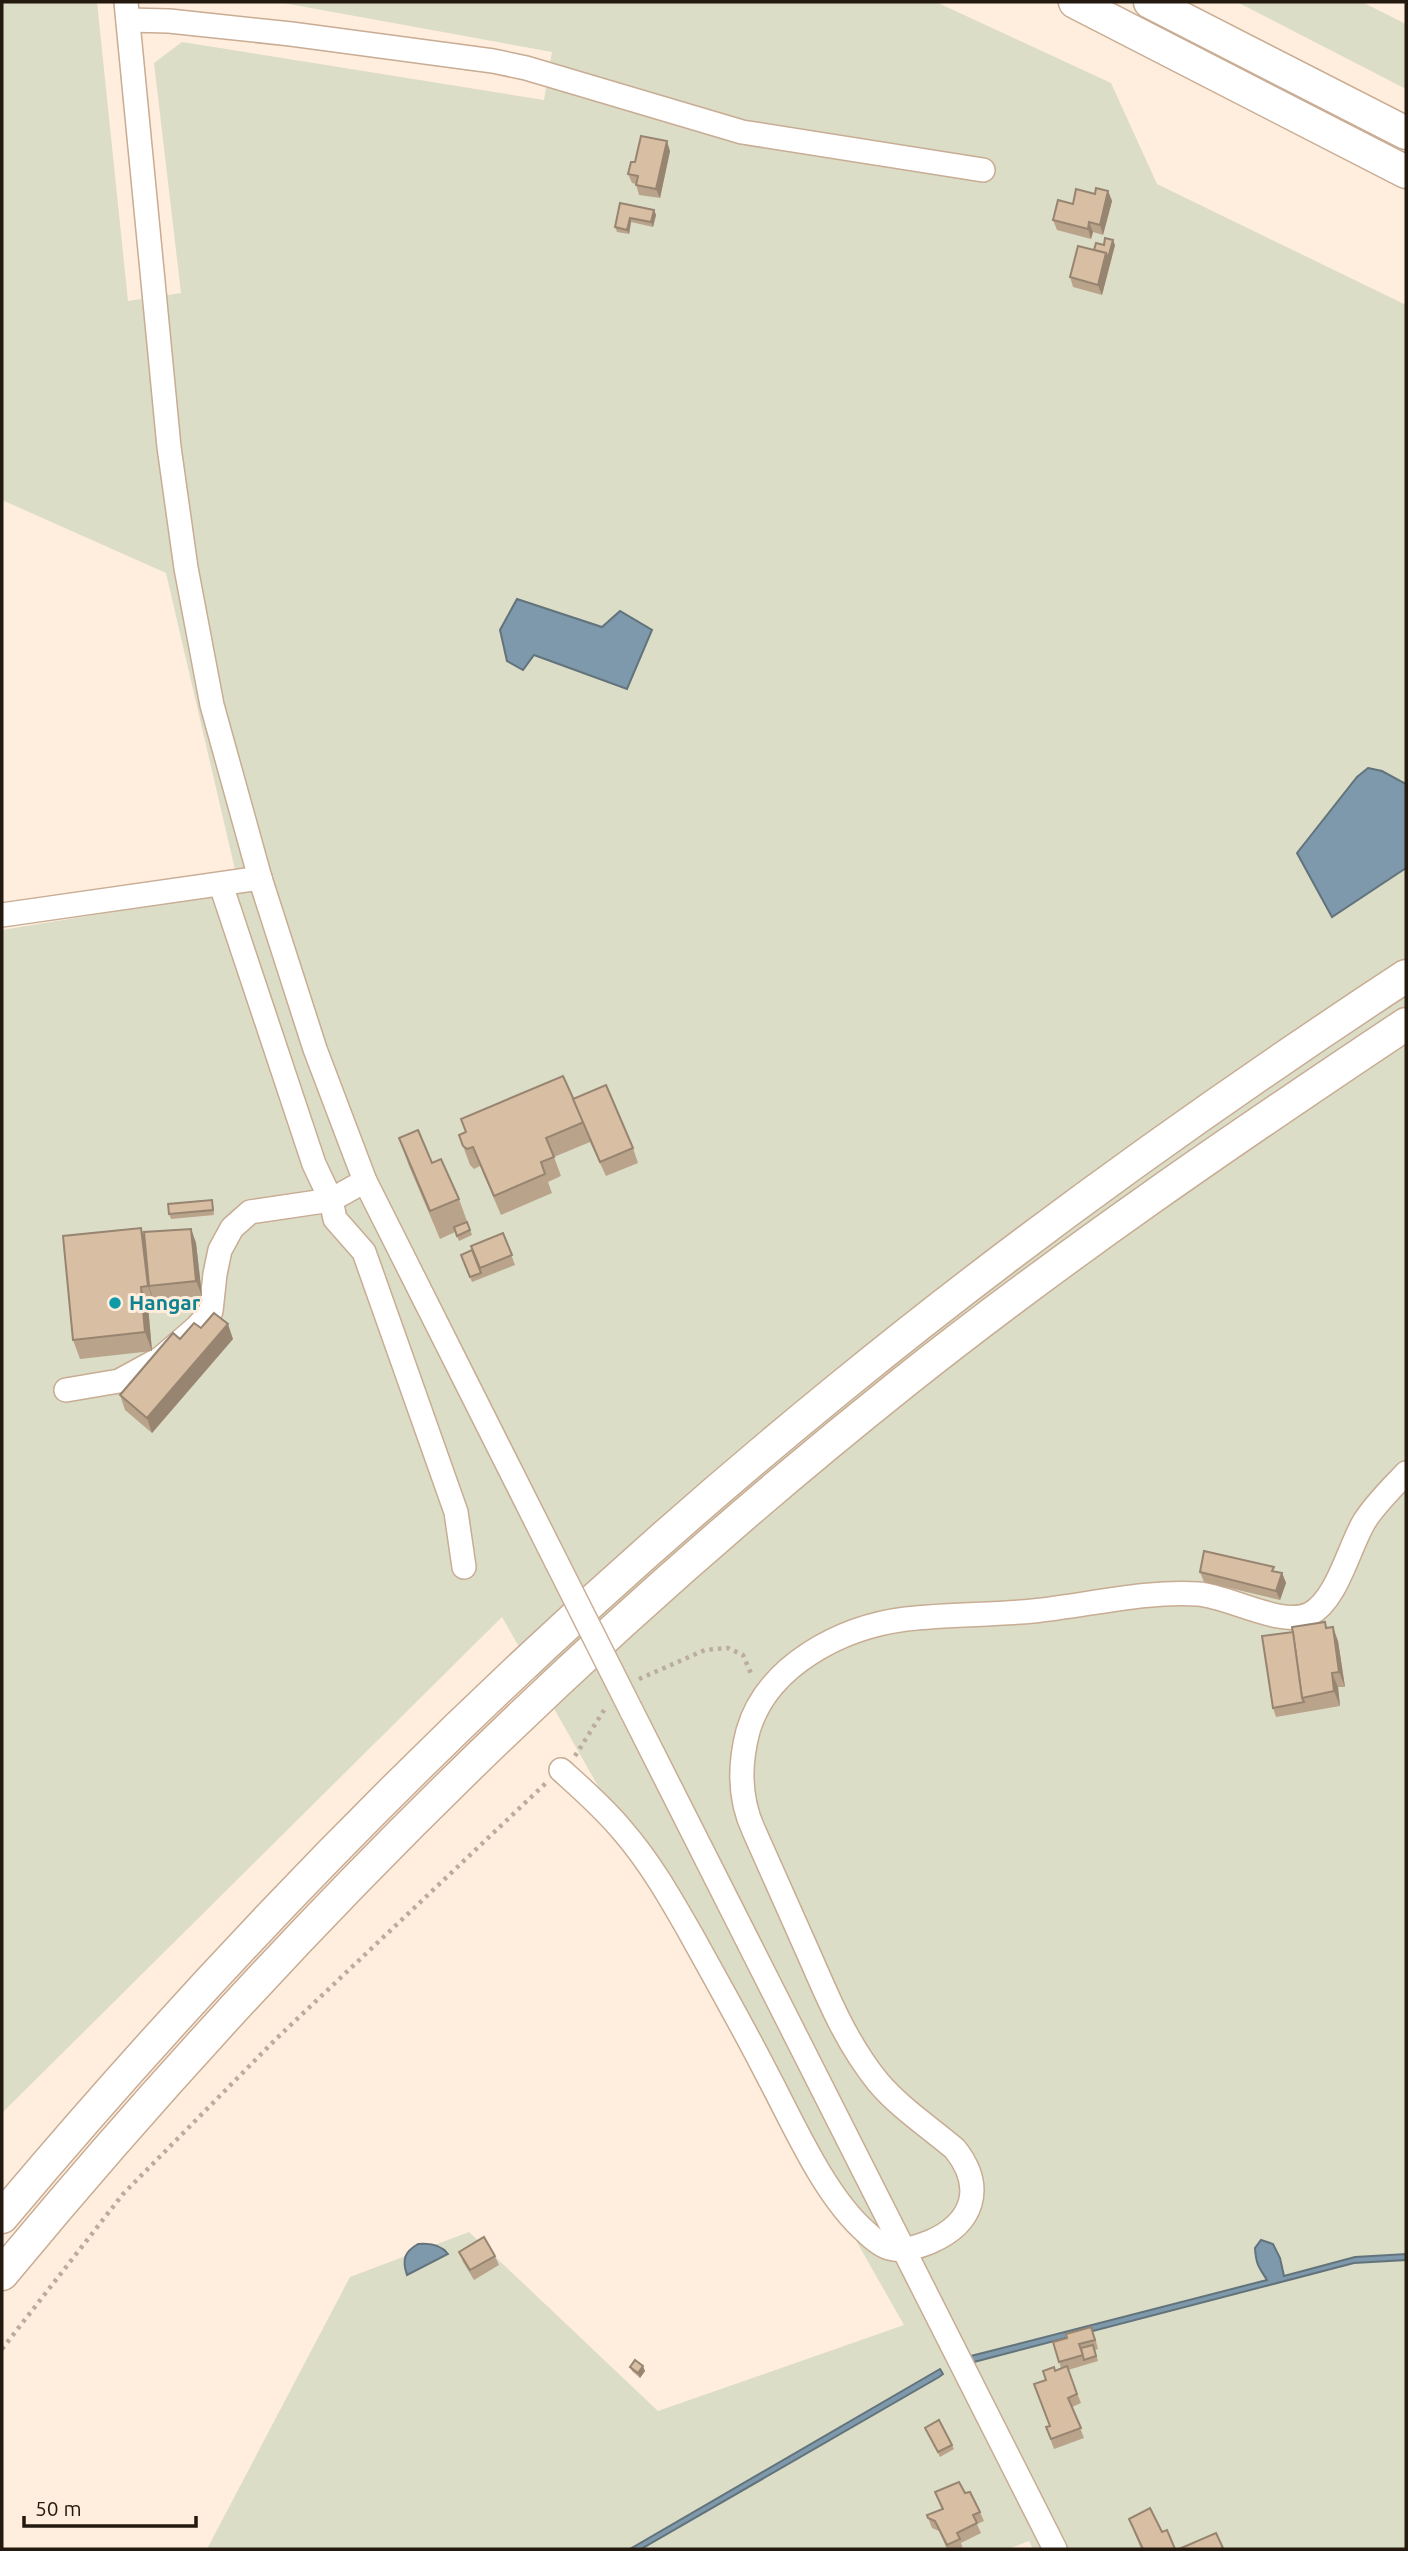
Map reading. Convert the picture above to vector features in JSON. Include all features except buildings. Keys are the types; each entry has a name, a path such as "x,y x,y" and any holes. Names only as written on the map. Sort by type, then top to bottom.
{"highway":[{"path":"1075,2 1406,172"},
{"path":"1150,2 1406,133"},
{"path":"2,2217 182,2011 296,1890 500,1687 632,1566 838,1390 1045,1227 1219,1102 1406,976"},
{"path":"2,2274 157,2092 341,1895 477,1759 665,1585 860,1418 965,1334 1178,1179 1406,1024"}],"street":[{"path":"983,170 742,132 526,68 493,61 169,21 127,11 169,447 186,568 212,705 260,878 316,1049 365,1181 1055,2549"},
{"path":"2,915 260,878"},
{"path":"221,885 314,1164 331,1200 335,1219 364,1252 456,1512 464,1567"},
{"path":"66,1390 120,1381 161,1358 197,1327 211,1311 220,1250 232,1228 250,1212 331,1200 365,1181"},
{"path":"561,1770 624,1831 664,1888 726,1996 814,2164 848,2214 867,2234 887,2247 904,2250 944,2236 958,2225 968,2211 972,2195 971,2177 964,2161 955,2149 881,2085 847,2038 749,1820 741,1769 751,1723 763,1699 773,1684 795,1664 821,1647 873,1625 906,1619 1037,1611 1177,1594 1219,1597 1272,1614 1300,1617 1312,1613 1324,1602 1365,1521 1406,1474"}],"path":[{"path":"646,1675 705,1650 728,1648 743,1655 763,1699"},
{"path":"2,2349 133,2184 276,2038 561,1770 586,1742 605,1708"}],"green space":[{"path":"2,2 97,2 128,301 181,293 154,63 182,42 544,100 552,52 278,2 936,2 1111,83 1157,184 1406,305 1406,2549 1033,2549 1029,2541 1008,2549 207,2549 350,2277 469,2232 658,2411 904,2325 502,1617 2,2113 2,930 240,891 166,573 2,500"},
{"path":"1237,2 1362,2 1406,24 1406,89"}],"water":[{"path":"517,599 602,627 620,611 652,630 627,689 534,655 523,670 507,661 500,630"},
{"path":"1368,768 1382,771 1406,784 1406,868 1332,917 1297,853 1357,777"},
{"path":"1261,2240 1273,2244 1284,2276 1355,2257 1406,2254 1406,2260 1354,2263 970,2363 967,2357 1267,2280 1258,2266 1255,2254 1255,2248"},
{"path":"418,2244 434,2245 448,2254 407,2275 405,2257"},
{"path":"940,2369 943,2374 939,2377 641,2549 630,2549"}],"place":[{"name":"Hangar","path":"115,1303"}]}
